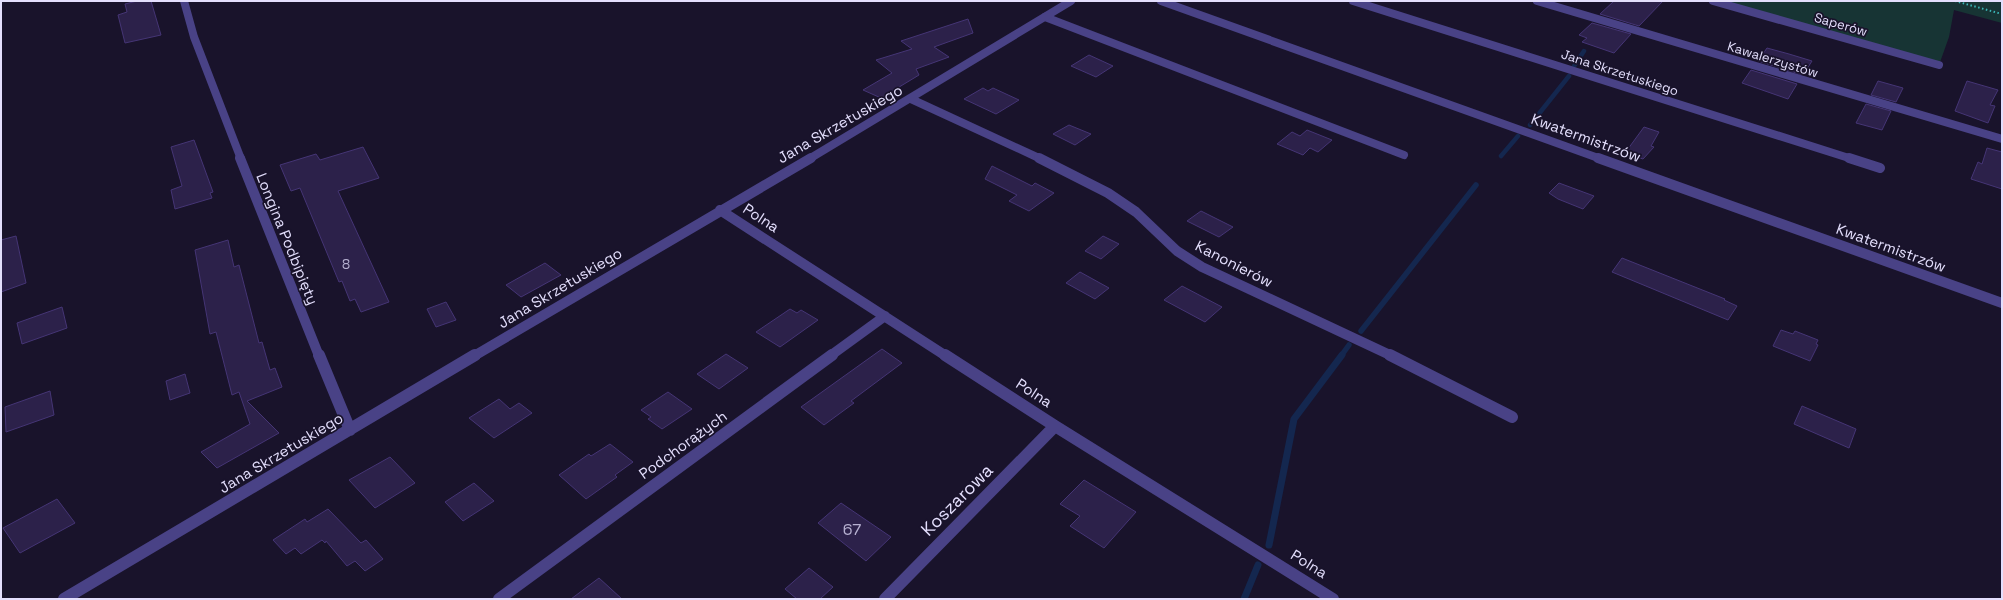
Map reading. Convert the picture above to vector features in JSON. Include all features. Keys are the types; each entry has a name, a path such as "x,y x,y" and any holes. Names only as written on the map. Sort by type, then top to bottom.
{"street":[{"name":"Longina Podbipięty","path":"184,1 194,37 203,57 274,246 350,430"},
{"name":"Jana Skrzetuskiego","path":"64,599 720,210 842,141 1071,1"},
{"name":"Kwatermistrzów","path":"1161,1 2002,303"},
{"name":"Jana Skrzetuskiego","path":"1353,1 1880,168"},
{"name":"Kawalerzystów","path":"1538,1 2002,139"},
{"name":"Saperów","path":"1713,1 1939,65"},
{"path":"1045,17 1404,155"},
{"name":"Kanonierów","path":"911,99 1037,157 1108,193 1136,212 1177,251 1202,267 1362,341 1512,417"},
{"name":"Polna","path":"720,210 1055,426 1333,599"},
{"name":"Podchorążych","path":"499,599 885,316"},
{"name":"Koszarowa","path":"885,599 1055,426"}],"path":[{"path":"1955,1 2002,14"}],"green space":[{"path":"1713,1 2002,1 2002,23 1954,10 1949,37 1939,65"}],"building":[{"path":"137,1 151,1 161,35 125,43 118,15 127,12 125,4"},
{"path":"1614,1 1663,1 1639,26 1600,14"},
{"path":"968,19 973,33 934,47 949,57 916,69 919,75 881,98 863,90 892,73 876,60 912,49 901,41"},
{"path":"1592,23 1631,34 1614,53 1582,42 1587,38 1579,35"},
{"path":"1767,48 1812,61 1803,75 1758,61"},
{"path":"1089,55 1113,66 1096,77 1071,66"},
{"path":"1751,70 1797,84 1788,99 1742,83"},
{"path":"1878,81 1903,88 1896,102 1871,95"},
{"path":"1967,81 1998,90 1990,105 1995,106 1988,123 1955,111"},
{"path":"983,88 988,91 993,88 1019,100 996,114 964,99"},
{"path":"1866,104 1891,111 1882,130 1856,123"},
{"path":"1069,125 1091,134 1075,145 1053,134"},
{"path":"1644,127 1659,132 1651,146 1654,147 1643,159 1625,153"},
{"path":"1307,130 1332,140 1318,152 1310,148 1303,155 1277,144 1292,132 1300,136"},
{"path":"194,140 213,192 210,193 212,198 175,209 171,190 182,186 171,147"},
{"path":"363,147 379,178 338,191 389,302 361,312 355,299 350,301 342,281 339,282 300,188 291,191 280,165 316,154 320,160"},
{"path":"1987,148 2002,152 2002,189 1971,179 1978,162 1982,164"},
{"path":"992,166 1032,186 1035,183 1054,193 1029,211 1009,201 1017,195 985,179"},
{"path":"1559,183 1594,196 1583,209 1558,199 1549,193"},
{"path":"1201,211 1233,227 1219,237 1187,221"},
{"path":"16,236 26,283 1,292 1,240"},
{"path":"1103,236 1119,244 1101,259 1085,251"},
{"path":"228,240 234,267 239,265 259,343 262,342 270,370 275,368 282,387 247,401 279,433 217,468 201,452 250,424 239,392 232,395 216,332 210,334 195,250"},
{"path":"1622,258 1725,299 1724,300 1737,306 1728,320 1612,272"},
{"path":"545,263 561,275 521,297 506,285"},
{"path":"1080,272 1109,288 1095,299 1066,283"},
{"path":"1182,286 1222,307 1205,322 1164,300"},
{"path":"446,302 456,320 436,327 427,309"},
{"path":"62,307 67,328 22,344 17,323"},
{"path":"790,309 797,313 801,310 818,320 780,347 756,332"},
{"path":"1781,330 1793,334 1795,331 1818,340 1816,344 1818,345 1810,361 1773,346"},
{"path":"882,349 902,363 851,401 854,403 824,425 801,407"},
{"path":"726,354 748,368 719,389 697,374"},
{"path":"185,374 190,393 170,400 166,381"},
{"path":"50,391 54,415 6,432 5,407"},
{"path":"668,392 692,409 662,429 648,419 651,417 641,410"},
{"path":"499,399 510,409 519,403 532,413 494,438 469,418"},
{"path":"1802,406 1856,429 1849,448 1794,424"},
{"path":"610,444 633,462 615,475 617,477 586,499 559,475 589,454 591,456"},
{"path":"390,457 415,483 375,508 349,480"},
{"path":"1084,480 1136,512 1104,548 1070,526 1080,516 1060,504"},
{"path":"474,483 494,501 463,521 445,502"},
{"path":"57,499 75,523 20,553 3,528"},
{"path":"841,503 891,537 866,561 818,523"},
{"path":"328,509 361,543 366,540 383,559 365,571 355,561 347,566 326,541 325,543 322,540 301,554 295,548 286,554 273,540 305,519 307,522"},
{"path":"809,568 833,587 820,599 797,599 785,589"},
{"path":"599,578 622,599 571,599"}],"waterway":[{"path":"1574,66 1584,51"},
{"path":"1530,125 1569,76"},
{"path":"1501,156 1518,136"},
{"path":"1361,331 1476,185"},
{"path":"1341,356 1349,345"},
{"path":"1269,545 1294,419 1342,355"},
{"path":"1244,599 1258,565"}]}
